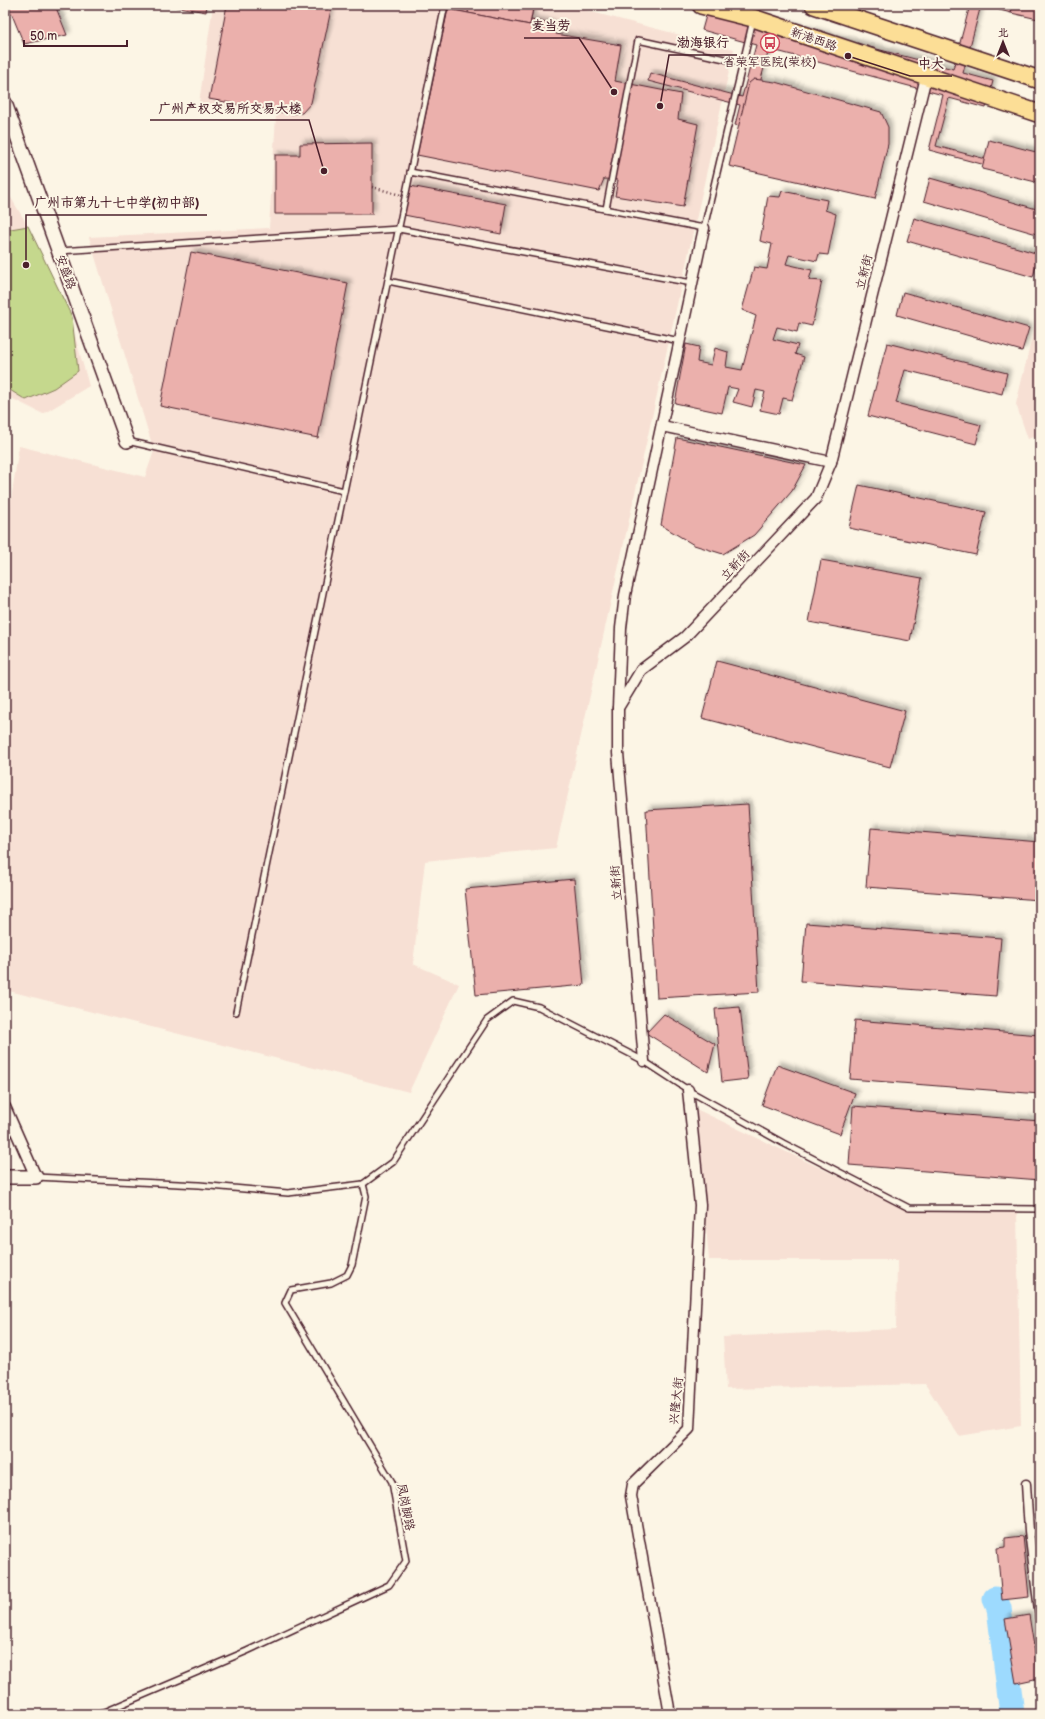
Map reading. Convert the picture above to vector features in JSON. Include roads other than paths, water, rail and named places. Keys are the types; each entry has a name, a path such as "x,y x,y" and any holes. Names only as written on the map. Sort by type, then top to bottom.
{"main road":[{"name":"新港西路","path":"701,5 753,18 1040,114"},
{"path":"814,5 1040,80"}],"street":[{"name":"立新街","path":"644,1061 618,753 618,708 641,670 685,637 816,498 831,462 926,77"},
{"name":"安盛路","path":"5,103 127,441"},
{"path":"618,708 620,644 625,595 704,228"},
{"path":"662,426 831,462"},
{"name":"兴隆大街","path":"670,1714 630,1496 633,1484 689,1429 700,1205 688,1090"},
{"path":"5,1107 36,1178 5,1177"},
{"path":"1026,1484 1029,1531 1040,1618"}],"lane":[{"path":"236,1012 445,5"},
{"path":"410,172 704,228 753,18"},
{"path":"606,210 638,40 743,63"},
{"path":"58,251 398,229 692,283"},
{"path":"388,281 680,341"},
{"path":"127,441 344,491"},
{"path":"36,1178 198,1185 288,1193 363,1184 393,1162 488,1020 513,1001 539,1007 644,1061 688,1090 852,1180 909,1208 1040,1210"},
{"name":"凤岗脚路","path":"96,1714 106,1712 247,1651 389,1585 406,1561 392,1482 284,1303 291,1290 331,1282 347,1275 352,1265 366,1196 363,1184"}],"waterway":[{"path":"995,1599 999,1608 1012,1714"}],"place":[{"name":"省荣军医院(荣校)","path":"770,43"},
{"name":"中大","path":"848,56"},
{"name":"麦当劳","path":"614,92"},
{"name":"渤海银行","path":"660,106"},
{"name":"广州产权交易所交易大楼","path":"324,171"},
{"name":"广州市第九十七中学(初中部)","path":"26,265"}]}
